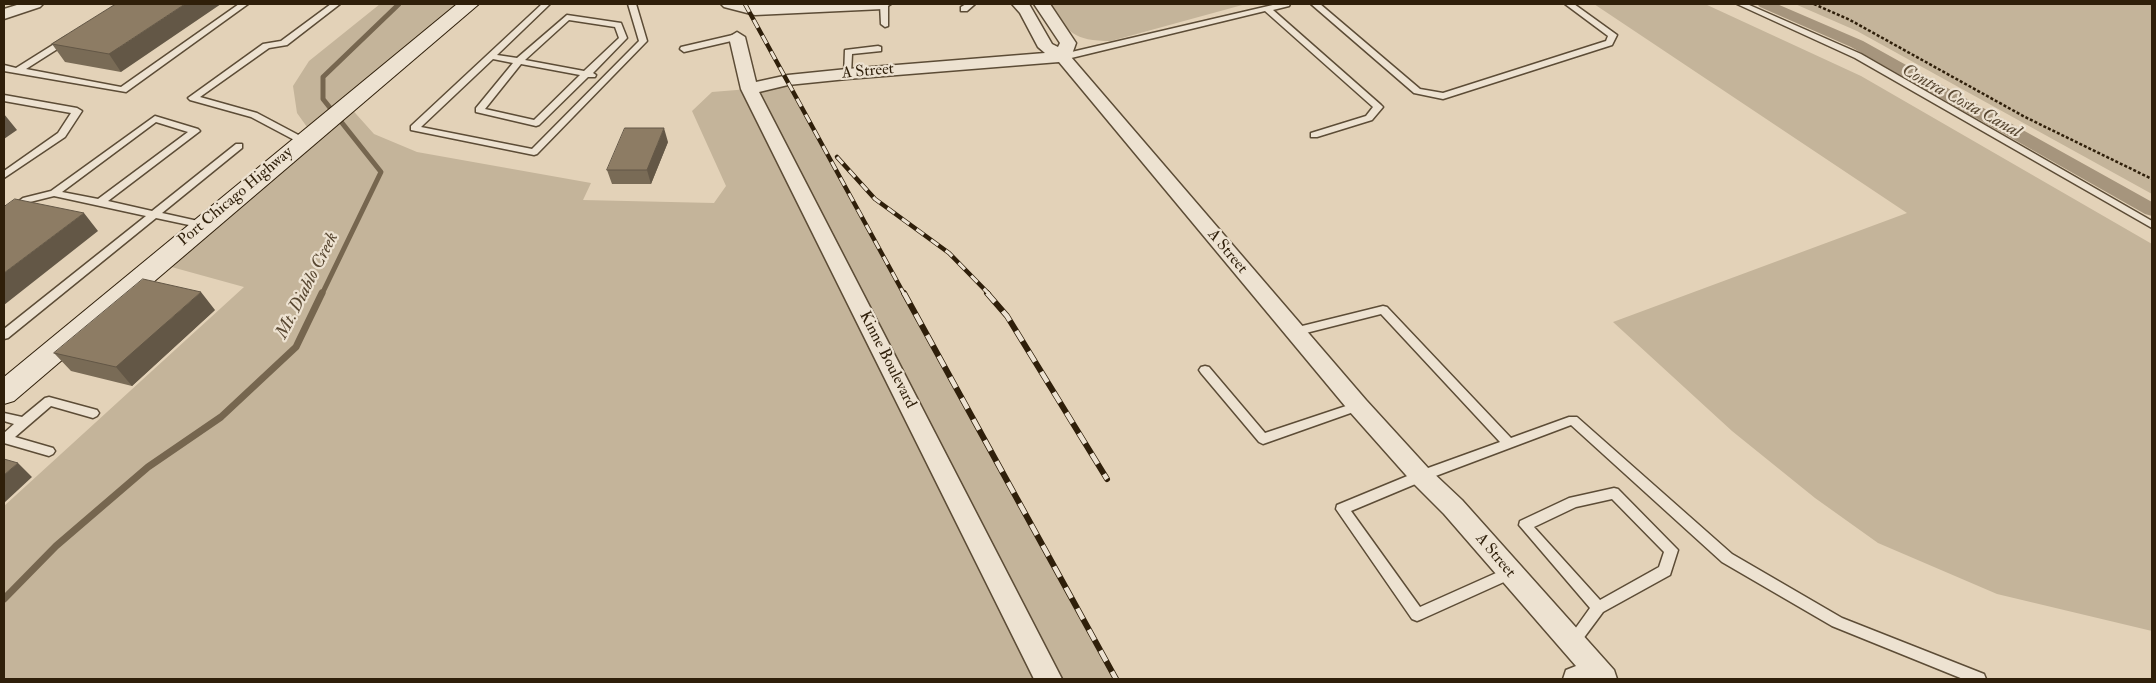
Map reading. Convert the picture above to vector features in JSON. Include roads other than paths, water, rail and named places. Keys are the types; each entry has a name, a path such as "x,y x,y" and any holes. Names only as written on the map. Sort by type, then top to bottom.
{"street":[{"path":"4,14 35,4"},
{"name":"Port Chicago Highway","path":"9,383 469,4"},
{"path":"730,4 765,7 883,4"},
{"path":"1020,4 1027,11 1046,47 1063,57 1068,43 1042,4"},
{"name":"Kinne Boulevard","path":"737,37 749,89 1048,679"},
{"name":"A Street","path":"749,89 788,80 1063,57 1358,406 1421,476 1453,506 1572,644 1592,676"}],"lane":[{"path":"4,68 123,90 244,4"},
{"path":"296,147 254,115 193,98 266,46 284,43 336,4"},
{"path":"546,4 414,128 534,152 643,41 632,4"},
{"path":"883,4 885,24"},
{"path":"1063,57 1286,4"},
{"path":"1316,4 1416,91 1443,96 1609,43 1613,35 1569,4"},
{"path":"1741,4 1858,56 2152,224"},
{"path":"1266,9 1378,106 1369,118 1314,135"},
{"path":"536,123 623,38 618,25 567,17 519,61 479,110 536,123 558,127"},
{"path":"17,71 74,35"},
{"path":"684,49 737,37"},
{"path":"848,74 848,52 878,49"},
{"path":"491,56 607,77"},
{"path":"4,98 76,111 62,135 4,175"},
{"path":"4,217 27,200 54,193 155,119 194,131 99,203"},
{"path":"4,335 239,146"},
{"path":"54,193 203,225"},
{"path":"1294,332 1383,310 1510,443"},
{"path":"1204,370 1263,439 1358,406"},
{"path":"49,451 5,439 48,401 93,412"},
{"path":"4,417 24,422"},
{"path":"1510,573 1417,615 1342,509 1421,476 1573,420 1727,558 1837,622 1979,679"},
{"path":"1572,644 1598,608 1665,571 1671,550 1614,493 1573,502 1525,525 1598,608"}],"waterway":[{"name":"Mt. Diablo Creek","path":"322,294 381,172 323,99 323,77 399,4"},
{"name":"Contra Costa Canal","path":"1765,4 1857,44 2152,210"},
{"name":"Mt. Diablo Creek","path":"4,599 56,546 148,467 221,417 296,347 322,293"}],"railway":[{"path":"745,4 904,294"},
{"path":"837,157 875,199 949,253 989,294"},
{"path":"904,293 1116,679"},
{"path":"987,293 1007,316 1107,479"}]}
